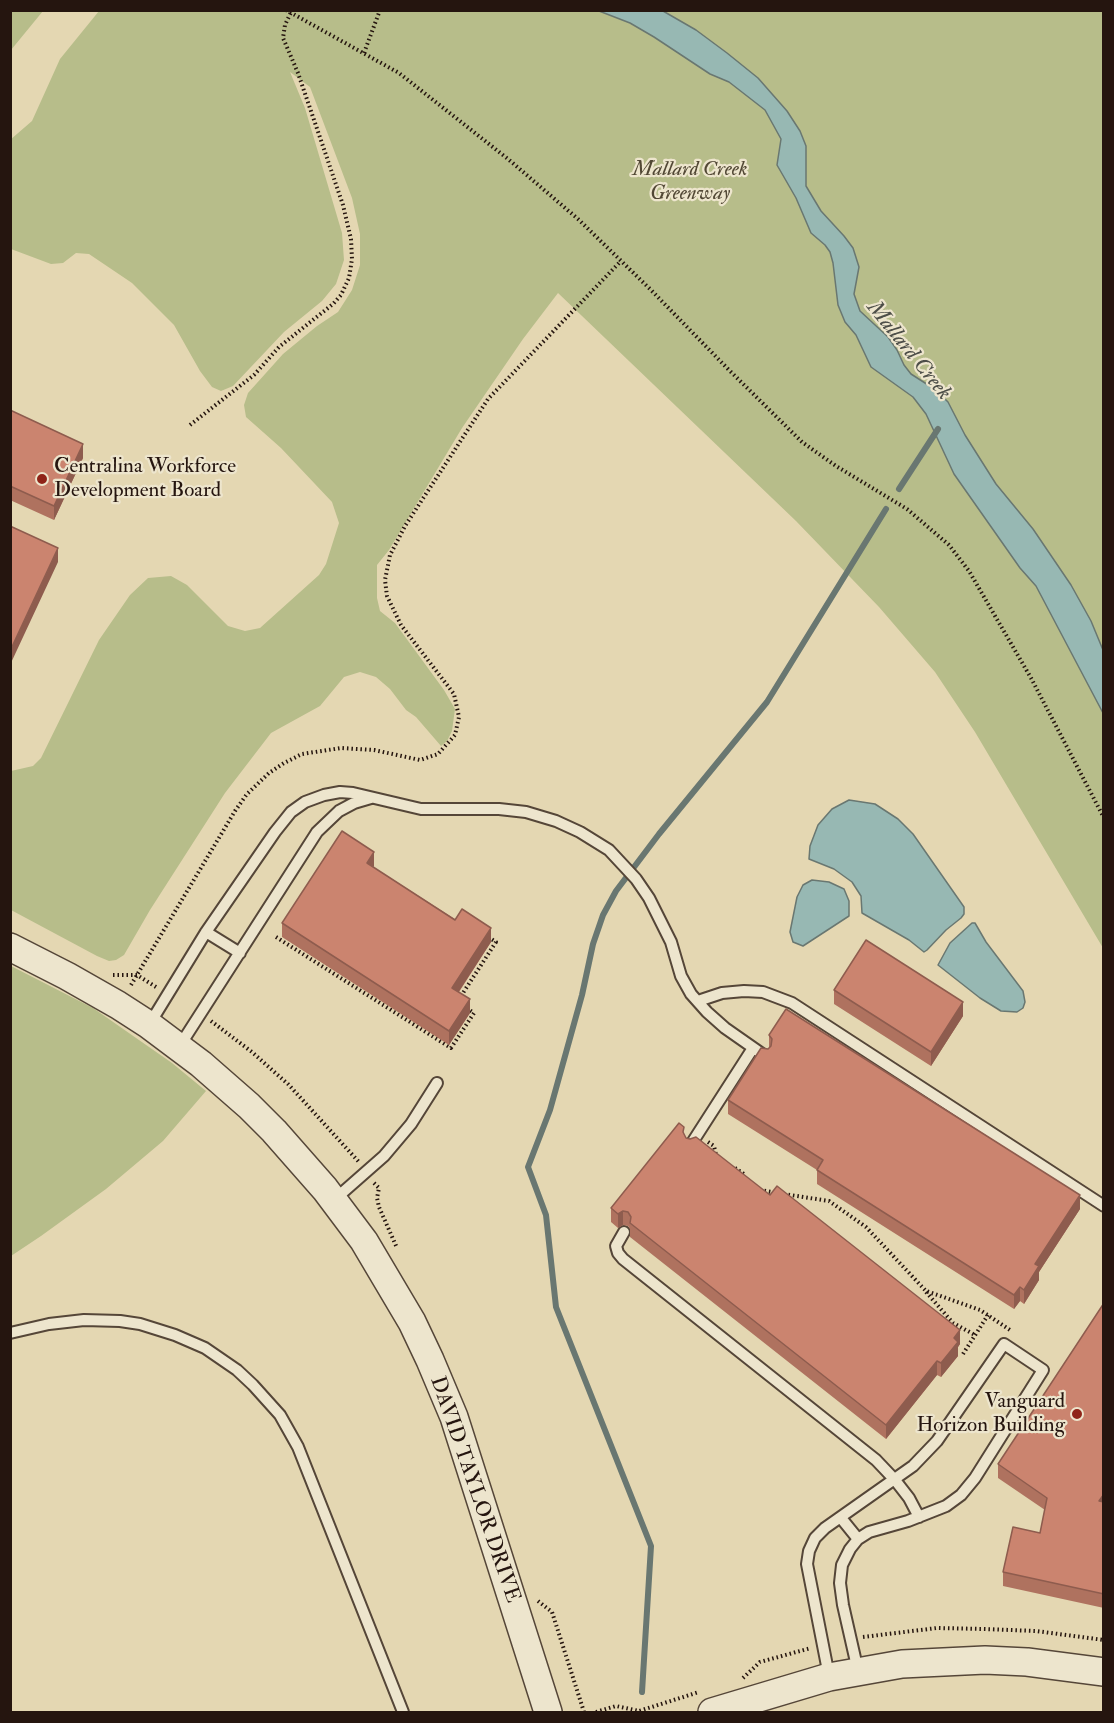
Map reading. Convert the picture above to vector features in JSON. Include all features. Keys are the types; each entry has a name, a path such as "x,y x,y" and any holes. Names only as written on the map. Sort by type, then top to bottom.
{"street":[{"name":"DAVID TAYLOR DRIVE","path":"10,947 92,989 179,1047 249,1106 274,1131 334,1201 364,1241 412,1322 442,1388 459,1433 548,1713"},
{"path":"712,1713 829,1677 913,1664 986,1660 1027,1662 1104,1672"}],"lane":[{"path":"149,1025 206,933 274,832 291,812 305,802 340,792 421,809 499,809 526,812 556,821 580,832 609,850 636,879 649,898 671,942 681,976 698,1001 725,1028 765,1056"},
{"path":"179,1047 317,832 339,811 371,798"},
{"path":"206,933 240,953"},
{"path":"698,1001 722,993 744,991 763,992 792,1003 1104,1206"},
{"path":"690,1146 753,1048"},
{"path":"334,1201 384,1156 411,1124 437,1083"},
{"path":"624,1232 616,1246 623,1259 876,1460 895,1479 919,1517"},
{"path":"10,1333 49,1324 84,1320 140,1324 175,1335 205,1348 253,1384 280,1415 298,1447 403,1713"},
{"path":"829,1677 807,1564 809,1551 815,1538 825,1528 914,1466 937,1441 1004,1344 1043,1370 975,1478 961,1495 946,1506 919,1517 881,1527 858,1539 842,1565 840,1583 843,1605 858,1671"},
{"path":"841,1518 858,1539"}],"path":[{"path":"364,53 380,10"},
{"path":"190,425 254,375 279,347 333,304 341,295 349,278 352,259 351,239 343,205 306,95 283,38 290,11 399,74 508,159 578,219 802,442 836,466 907,509 949,545 969,571 1031,678 1104,818"},
{"path":"131,985 247,794 269,773 302,754 341,748 374,750 420,760 438,754 455,735 459,717 454,694 398,619 387,596 386,572 390,555 400,532 465,430 488,399 621,261"},
{"path":"457,1002 496,942 486,936"},
{"path":"276,937 450,1048 474,1012 465,1007"},
{"path":"102,975 137,975 168,994"},
{"path":"201,1014 237,1040 288,1084 366,1171"},
{"path":"705,1140 714,1146 715,1155 725,1161"},
{"path":"734,1168 744,1174 743,1181 749,1185"},
{"path":"755,1189 829,1201 866,1227 953,1323 975,1335"},
{"path":"926,1291 980,1310 1014,1333"},
{"path":"963,1353 988,1315"}],"green space":[{"path":"10,11 43,11 11,50 10,50"},
{"name":"Mallard Creek Greenway","path":"99,11 1103,11 1103,948 975,732 935,672 879,607 796,521 558,293 523,339 462,428 389,550 377,565 377,598 380,611 395,623 444,690 455,709 452,731 447,741 441,746 416,717 406,710 390,689 376,677 360,672 344,677 320,706 271,733 225,793 124,955 109,961 11,910 11,771 33,766 41,758 99,640 130,595 148,578 171,576 187,585 228,626 245,631 260,628 319,575 326,564 339,523 332,502 281,448 246,417 244,405 248,393 283,354 338,312 352,290 360,265 360,234 352,198 310,87 290,72 305,108 342,233 344,260 336,284 322,301 284,332 233,386 221,391 212,387 200,371 174,325 132,283 89,254 76,253 63,263 51,264 11,249 10,140 32,121 60,59"},
{"path":"11,966 93,1008 172,1063 206,1091 163,1141 106,1189 11,1256"}],"water":[{"path":"599,11 663,11 696,30 758,78 787,111 800,131 806,146 806,186 821,211 853,248 859,267 854,294 860,311 888,337 911,374 936,390 948,402 965,435 996,484 1033,529 1071,585 1091,621 1103,650 1103,713 1036,586 1020,568 954,474 926,414 913,397 871,367 856,335 845,322 838,305 830,252 811,233 796,198 777,165 781,139 765,110 729,82 710,74 654,37 630,23"},
{"path":"849,800 875,804 898,819 913,834 964,907 964,914 961,918 924,952 909,940 862,913 861,896 852,882 834,869 809,859 810,846 818,825 832,809"},
{"path":"812,880 829,882 844,889 849,901 849,916 803,946 793,942 790,932 797,897 803,885"},
{"path":"972,923 975,923 986,942 1023,991 1025,1002 1023,1008 1017,1012 1001,1011 980,998 938,965 950,943"}],"building":[{"name":"Centralina Workforce Development Board","path":"10,410 83,444 54,506 10,486"},
{"name":"Centralina Workforce Development Board","path":"10,526 58,548 10,651"},
{"path":"342,831 374,852 367,863 455,920 462,909 491,928 452,988 470,999 449,1031 282,923"},
{"path":"866,940 963,1002 931,1052 834,990"},
{"path":"786,1009 1080,1195 1035,1264 1039,1266 1024,1290 1020,1287 1014,1295 817,1170 823,1160 728,1100 761,1048 768,1049 771,1046 772,1039 769,1035"},
{"path":"679,1123 684,1127 683,1132 686,1138 696,1137 770,1195 777,1186 960,1330 954,1338 958,1342 941,1363 937,1361 886,1425 630,1223 631,1217 628,1212 623,1211 618,1214 611,1208"},
{"path":"1104,1303 1104,1494 1099,1501 1104,1502 1104,1594 1003,1572 1013,1527 1040,1533 1047,1498 998,1464"}],"waterway":[{"path":"899,489 938,429"},
{"path":"642,1692 651,1546 556,1307 546,1215 528,1167 550,1110 582,995 593,944 603,915 616,891 659,834 767,702 886,509"}],"place":[{"name":"Centralina Workforce Development Board","path":"42,479"},
{"name":"Vanguard Horizon Building","path":"1077,1414"}],"water label":[{"name":"Mallard Creek","path":"908,351"}]}
